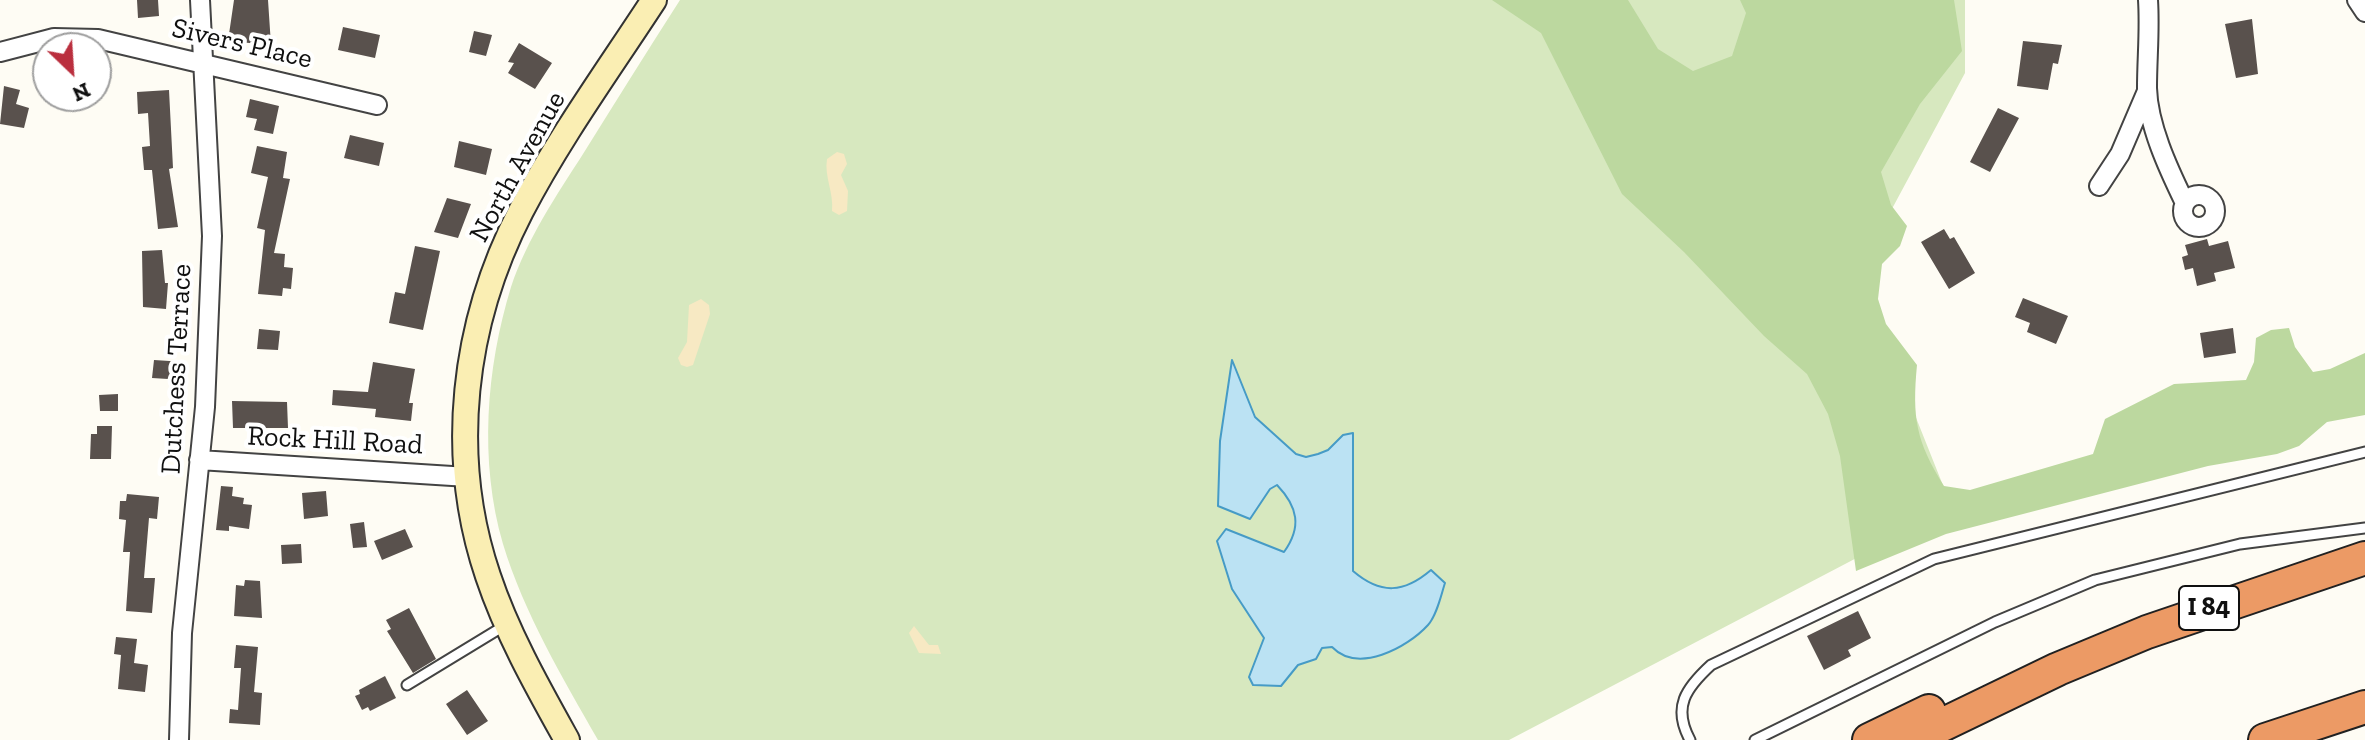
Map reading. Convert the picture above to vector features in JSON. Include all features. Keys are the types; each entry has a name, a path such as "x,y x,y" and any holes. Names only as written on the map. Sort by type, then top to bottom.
{"highway":[{"name":"I 84","path":"1911,740 2058,669 2203,611 2365,558"},
{"path":"1869,740 1931,711 2058,669"},
{"path":"2265,740 2365,707"}],"main road":[{"name":"North Avenue","path":"567,740 507,624 480,549 468,477 465,408 470,362 480,314 498,262 535,186 654,0"}],"street":[{"name":"Dutchess Terrace","path":"179,740 182,633 199,460 212,236 200,0"},
{"path":"2099,186 2120,154 2147,91 2151,37 2148,0"},
{"path":"2357,0 2365,12"},
{"name":"Sivers Place","path":"0,52 54,38 98,39 377,105"},
{"path":"2147,91 2167,163 2184,201"},
{"name":"Rock Hill Road","path":"199,460 468,477"}],"lane":[{"path":"1690,740 1681,725 1680,704 1692,683 1711,665 1934,559 2365,452"},
{"path":"1755,740 1995,622 2082,584 2214,549 2365,528"},
{"path":"407,685 507,624"}],"green space":[{"path":"680,0 1965,0 1965,73 1858,272 1952,508 1509,740 598,740 533,620 503,544 495,512 488,448 491,382 502,318 525,252"},
{"path":"1492,0 1628,0 1658,49 1693,71 1732,56 1746,13 1740,0 1954,0 1962,51 1920,104 1881,172 1891,205 1907,226 1900,246 1882,264 1878,299 1886,324 1917,365 1915,400 1918,428 1927,456 1944,486 1970,490 2093,454 2105,419 2174,384 2246,380 2254,362 2256,338 2271,330 2289,328 2295,347 2313,372 2330,369 2365,353 2365,415 2327,422 2299,446 2277,454 2208,466 1946,534 1856,571 1840,456 1828,414 1807,374 1764,336 1684,252 1622,194 1541,33"}],"sand":[{"path":"837,152 844,154 847,164 841,175 848,191 847,211 839,215 832,211 826,165 827,159"},
{"path":"701,299 709,305 710,314 693,365 687,367 681,365 678,358 687,342 689,305"},
{"path":"914,626 929,645 938,645 941,654 919,653 909,633"}],"water":[{"path":"1232,360 1255,417 1296,454 1306,457 1318,454 1328,450 1343,435 1353,433 1353,571 1383,587 1402,587 1431,570 1445,583 1431,621 1408,642 1382,655 1368,658 1343,655 1332,647 1322,648 1316,659 1298,665 1281,686 1253,685 1249,677 1264,638 1232,589 1217,541 1226,529 1284,552 1293,534 1295,517 1289,501 1277,485 1270,489 1250,519 1218,506 1220,441"}],"building":[{"path":"137,0 158,0 159,16 138,18"},
{"path":"234,0 268,0 271,45 228,41"},
{"path":"2252,19 2258,74 2236,78 2225,24"},
{"path":"343,27 380,35 375,58 338,50"},
{"path":"474,31 492,35 486,56 469,52"},
{"path":"2023,41 2062,45 2058,64 2053,63 2048,90 2017,86"},
{"path":"519,43 552,63 535,89 508,73 514,63 508,62"},
{"path":"4,86 20,90 16,104 29,108 24,128 0,124"},
{"path":"169,90 173,168 169,169 178,227 158,229 152,170 144,170 142,147 150,146 148,113 138,114 137,92"},
{"path":"250,99 279,106 273,134 254,130 257,119 246,117"},
{"path":"1998,108 2019,118 1990,172 1970,162"},
{"path":"350,135 384,143 379,166 344,158"},
{"path":"459,141 492,149 486,175 454,167"},
{"path":"257,146 287,152 283,178 290,179 274,253 285,254 284,267 293,268 291,289 283,288 282,296 258,294 265,230 257,228 268,177 251,173"},
{"path":"447,198 471,204 458,238 434,232"},
{"path":"1944,229 1950,239 1954,237 1975,273 1949,289 1921,242"},
{"path":"2207,239 2209,246 2228,241 2235,268 2214,273 2216,281 2197,286 2193,268 2185,270 2182,257 2188,255 2185,245"},
{"path":"415,246 440,251 423,330 389,323 395,292 405,294"},
{"path":"162,250 165,283 168,283 166,309 143,307 142,251"},
{"path":"2023,298 2068,316 2056,344 2027,332 2030,323 2015,317"},
{"path":"2233,328 2236,353 2204,358 2200,333"},
{"path":"259,329 280,331 278,350 257,349"},
{"path":"154,360 185,362 184,380 152,378"},
{"path":"373,362 415,369 409,403 413,403 411,421 375,417 376,409 332,405 333,390 368,392"},
{"path":"118,394 118,411 100,411 99,395"},
{"path":"232,401 287,402 288,428 233,428"},
{"path":"97,426 112,426 111,459 90,459 91,434 97,434"},
{"path":"221,486 233,487 232,496 244,498 243,504 252,505 249,529 229,526 229,531 216,530"},
{"path":"326,491 328,516 304,519 302,493"},
{"path":"127,494 159,497 157,519 149,518 144,578 155,578 152,613 126,611 130,552 123,552 126,520 119,519 120,501 126,501"},
{"path":"364,522 367,547 353,548 350,524"},
{"path":"405,529 413,547 382,560 374,541"},
{"path":"301,544 302,563 282,564 281,545"},
{"path":"245,580 260,581 262,618 234,616 236,585 244,586"},
{"path":"409,608 436,659 413,673 387,631 391,629 386,620"},
{"path":"1858,611 1871,638 1848,650 1851,656 1824,670 1807,636"},
{"path":"116,637 137,639 134,663 148,665 145,692 118,689 121,655 114,654"},
{"path":"236,645 258,647 254,692 262,693 260,725 229,723 230,709 238,710 241,668 234,668"},
{"path":"385,676 396,698 370,711 368,707 362,710 355,696 360,694 359,690"},
{"path":"467,690 488,721 467,735 446,704"}]}
